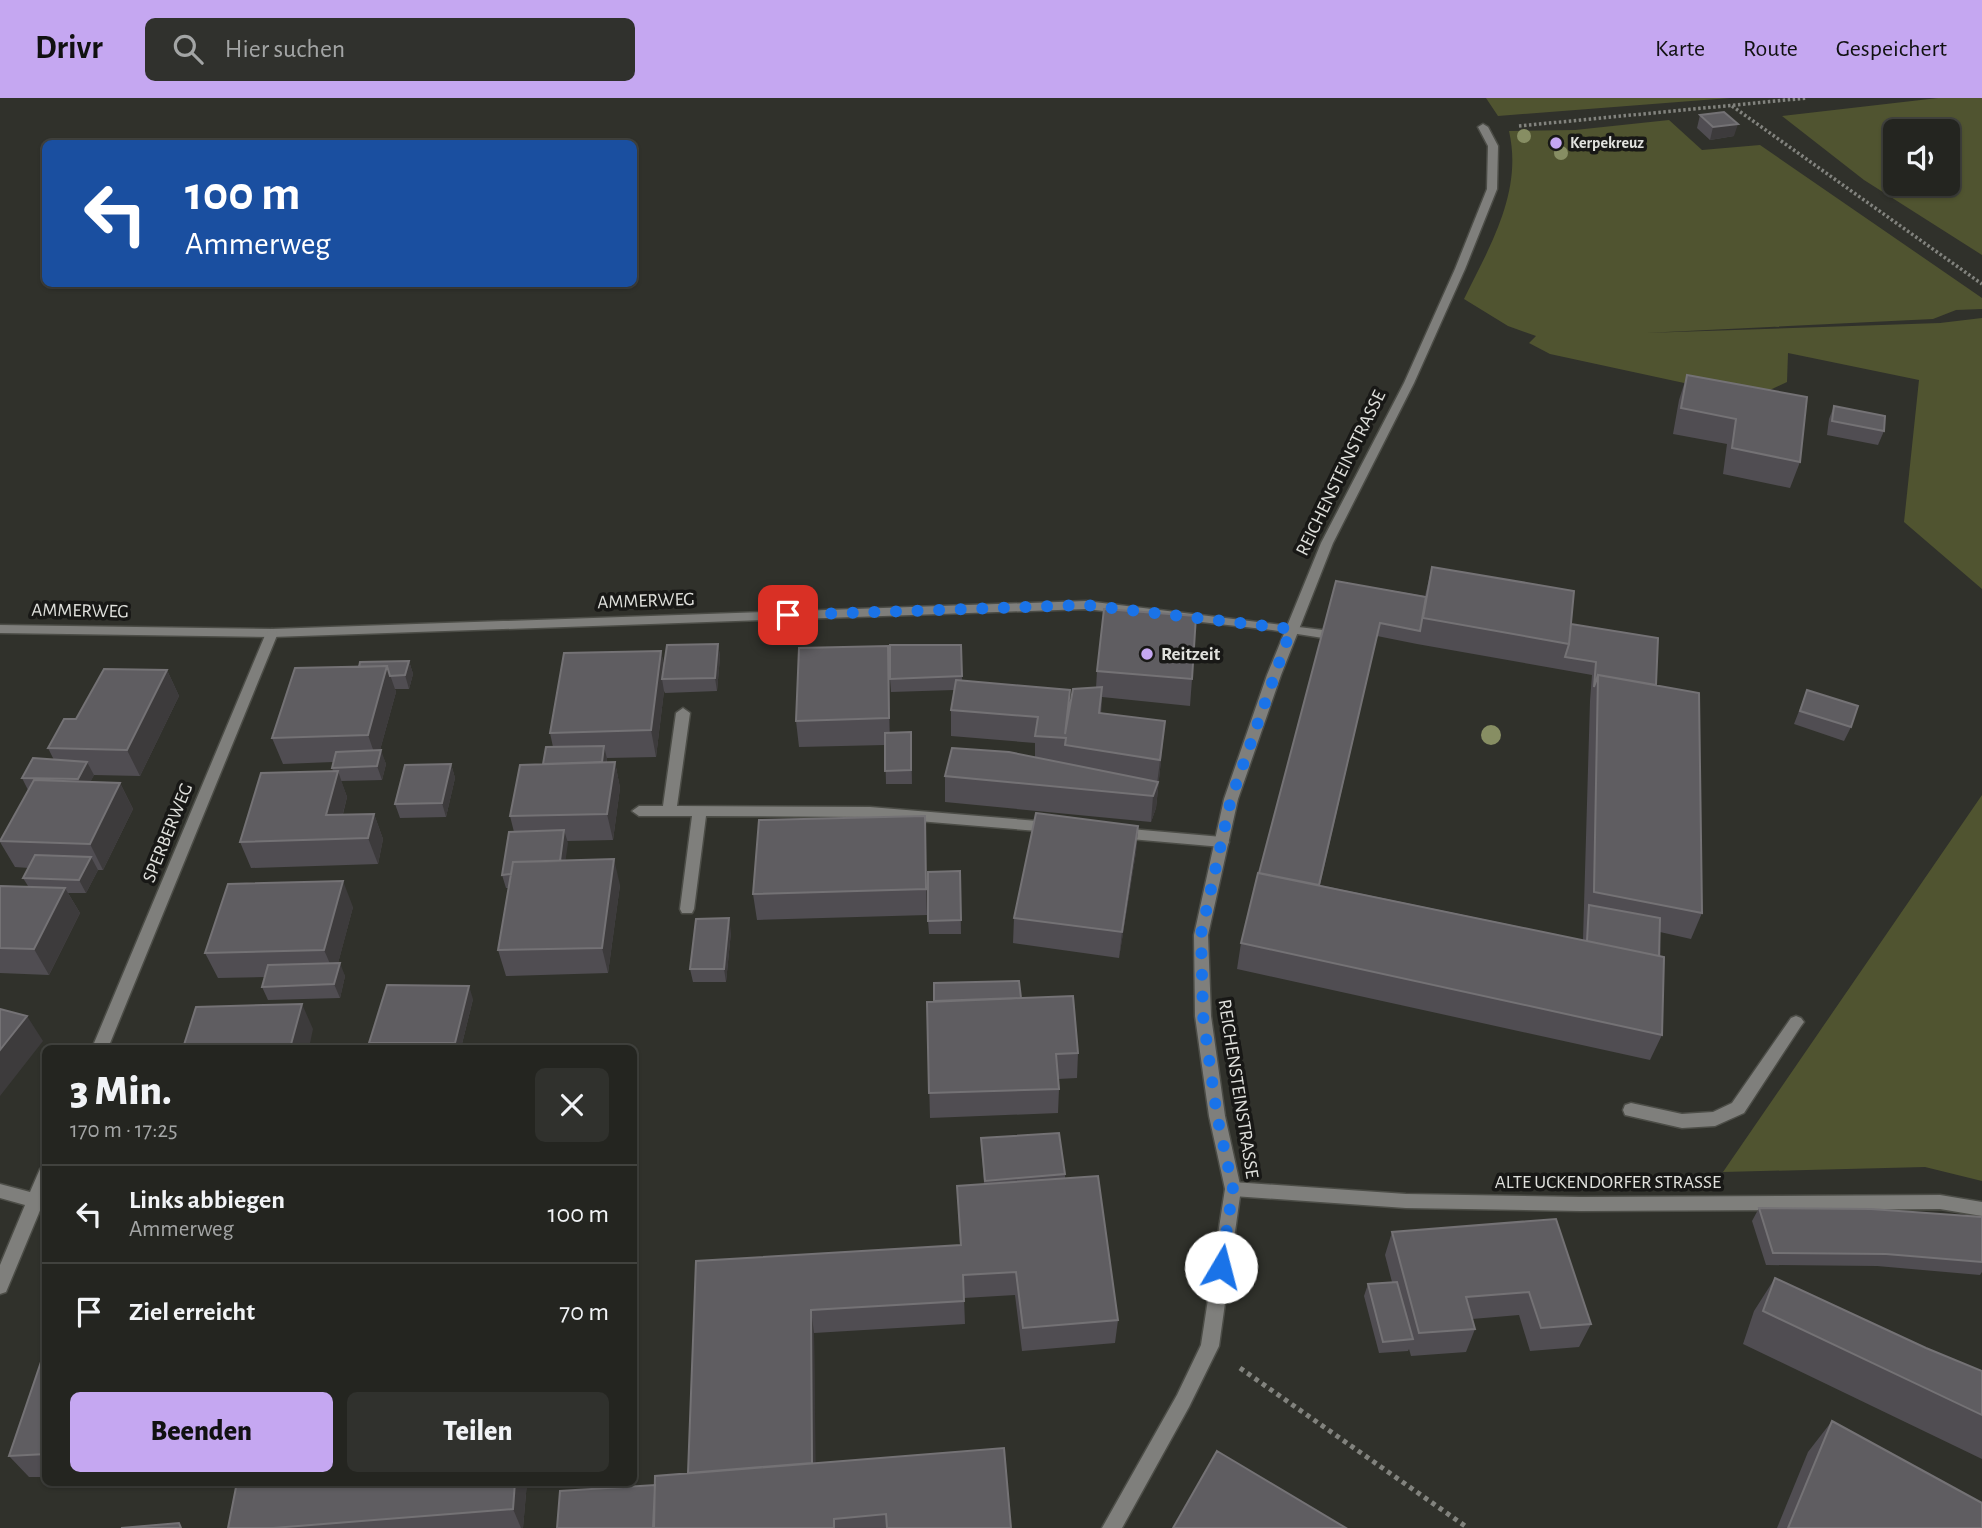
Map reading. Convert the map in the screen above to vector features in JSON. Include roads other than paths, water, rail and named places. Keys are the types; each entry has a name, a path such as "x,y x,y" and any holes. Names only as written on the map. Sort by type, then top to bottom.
{"street":[{"name":"REICHENSTEINSTRASSE","path":"1112,1528 1210,1346 1233,1189 1217,1116 1205,1027 1201,934 1231,799 1291,629 1327,543 1409,383 1492,189 1493,146 1483,127"},
{"name":"AMMERWEG","path":"0,629 272,633 1086,605 1323,634"},
{"name":"SPERBERWEG","path":"101,1045 272,633"},
{"path":"669,812 683,713"},
{"path":"639,811 870,811 1060,828"},
{"path":"687,909 700,812"},
{"path":"1100,832 1222,842"},
{"path":"1631,1110 1682,1121 1715,1119 1738,1108 1796,1021"},
{"path":"0,1286 42,1183"},
{"name":"ALTE UCKENDORFER STRASSE","path":"1233,1189 1406,1201 1581,1204 1940,1202 1982,1209"},
{"path":"0,1191 34,1200"}],"place":[{"name":"Kerpekreuz","path":"1556,143"},
{"name":"Reitzeit","path":"1147,654"}]}
